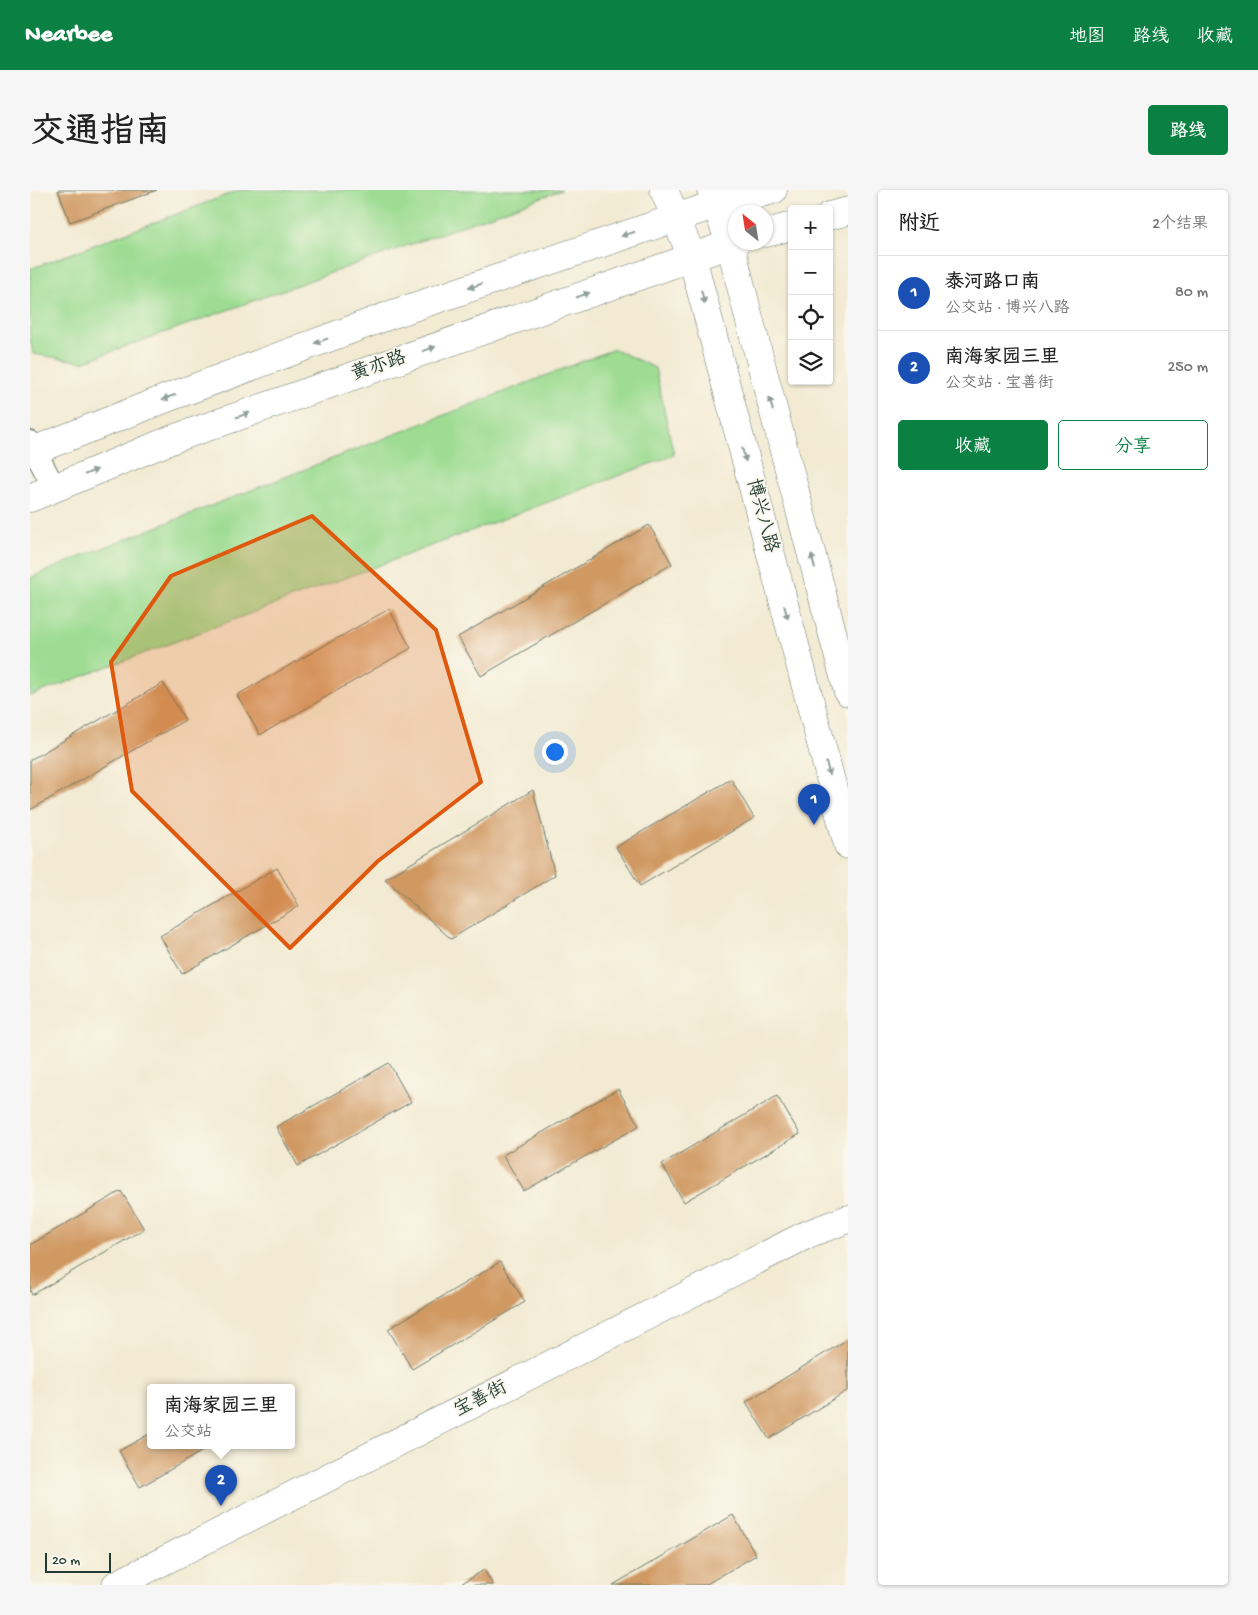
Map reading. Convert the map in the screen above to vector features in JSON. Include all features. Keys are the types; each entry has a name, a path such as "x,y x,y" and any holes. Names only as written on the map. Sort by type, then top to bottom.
{"street":[{"name":"博兴八路","path":"664,190 692,257 848,845"},
{"path":"54,487 31,448 393,314 675,219 714,197 774,190"},
{"name":"博兴八路","path":"714,197 728,230"},
{"path":"833,215 848,211"},
{"path":"773,231 788,227"},
{"name":"黄亦路","path":"30,498 173,439 728,244"},
{"name":"博兴八路","path":"735,250 751,327 848,692"},
{"name":"宝善街","path":"116,1585 808,1234 848,1218"}],"highlighted area":[{"path":"312,516 436,630 481,782 378,861 290,948 132,791 111,662 171,576"}],"green space":[{"path":"240,190 562,190 83,362 33,354 30,336 30,269"},
{"path":"614,349 655,368 674,455 30,696 30,578"}],"building":[{"path":"58,190 157,190 70,222"},
{"path":"649,525 672,564 481,676 458,637"},
{"path":"389,609 411,648 260,735 237,695"},
{"path":"163,683 185,720 30,810 30,760"},
{"path":"731,779 754,818 640,886 616,847"},
{"path":"533,790 555,875 451,939 385,879"},
{"path":"277,868 299,906 182,974 160,936"},
{"path":"389,1063 411,1102 298,1166 276,1127"},
{"path":"618,1089 639,1126 524,1191 503,1155"},
{"path":"777,1096 800,1134 684,1202 662,1164"},
{"path":"121,1191 144,1229 32,1295 30,1290 30,1245"},
{"path":"500,1262 525,1302 412,1369 388,1329"},
{"path":"848,1339 848,1390 769,1439 746,1402"},
{"path":"147,1435 147,1449 206,1449 140,1487 119,1451"},
{"path":"733,1515 756,1555 705,1585 613,1585"},
{"path":"484,1570 493,1585 459,1585"}],"place":[{"name":"泰河路口南","path":"814,825"},
{"name":"南海家园三里","path":"221,1506"}]}
